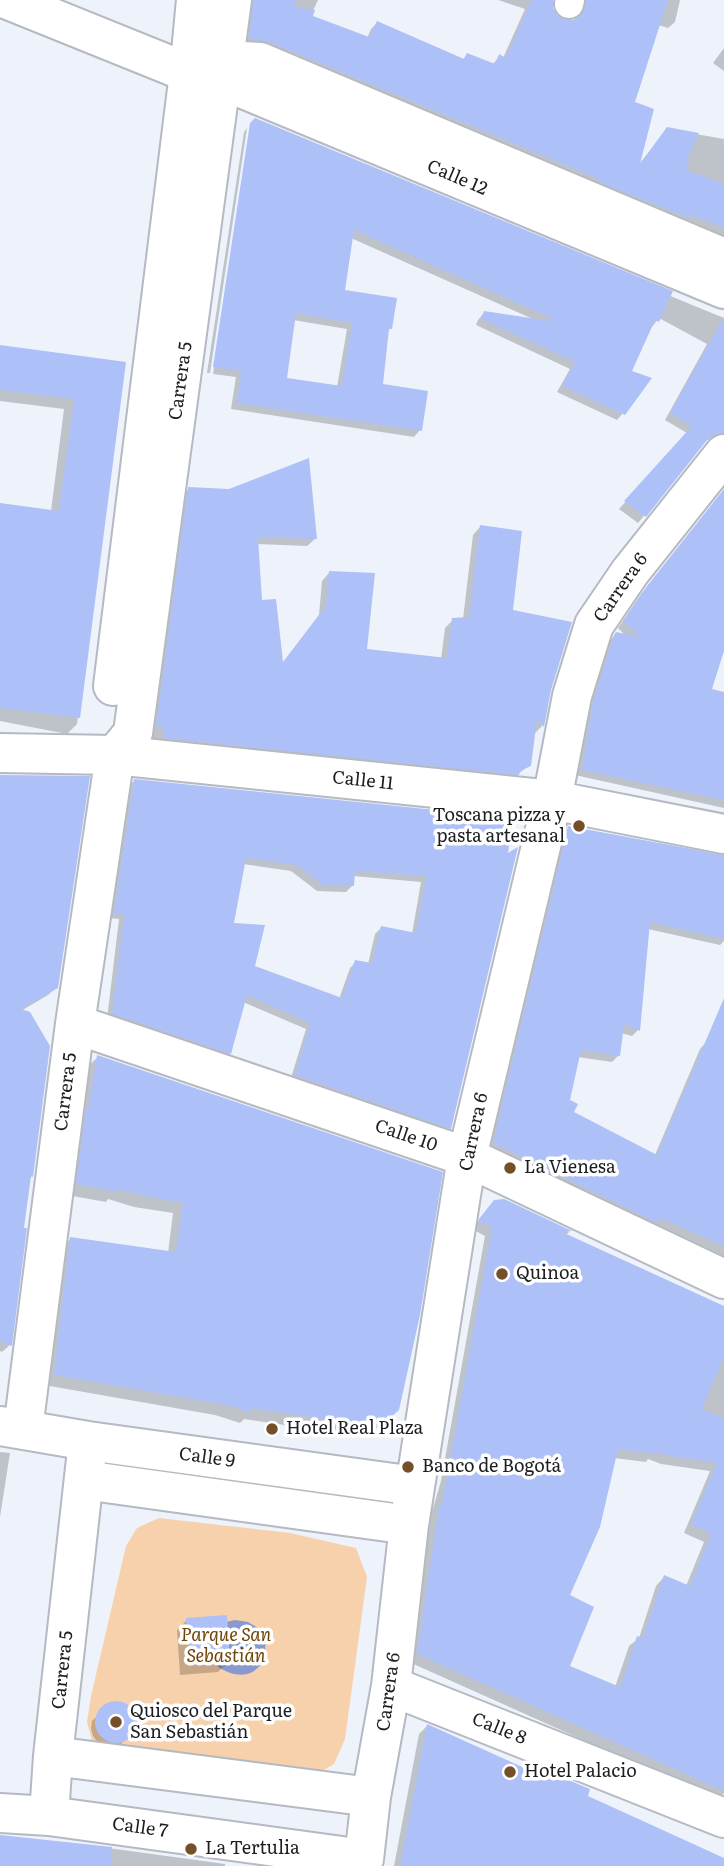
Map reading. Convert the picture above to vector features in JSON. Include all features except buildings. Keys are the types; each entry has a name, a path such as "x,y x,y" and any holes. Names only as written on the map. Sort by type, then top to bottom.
{"street":[{"name":"Calle 12","path":"8,0 212,71 724,289"},
{"name":"Carrera 5","path":"196,0 212,71"},
{"name":"Carrera 5","path":"11,1427 115,755 107,733 212,71 232,0"},
{"name":"Calle 12","path":"212,71 260,62 724,258"},
{"name":"Carrera 6","path":"364,1859 371,1797 391,1686 409,1525 467,1157 552,800 572,696 594,625 630,572 724,454"},
{"name":"Calle 11","path":"0,753 115,755 552,800 724,834"},
{"name":"Calle 10","path":"75,1024 467,1157 724,1279"},
{"name":"Calle 9","path":"11,1427 88,1441 415,1486"},
{"name":"Carrera 5","path":"49,1816 53,1756 88,1441"},
{"path":"84,1480 409,1525"},
{"name":"Calle 8","path":"391,1686 724,1818"},
{"path":"53,1756 371,1797"},
{"name":"Calle 7","path":"0,1813 49,1816 364,1859"}],"green space":[{"name":"Parque San Sebastián","path":"159,1518 290,1533 356,1548 367,1577 345,1739 334,1764 310,1778 106,1749 92,1741 87,1722 91,1696 126,1546 137,1528"}],"water":[{"path":"235,1620 248,1622 263,1631 264,1656 260,1665 245,1674 235,1674 213,1663 221,1623"}],"place":[{"name":"Toscana pizza y pasta artesanal","path":"579,826"},
{"name":"La Vienesa","path":"510,1168"},
{"name":"Quinoa","path":"502,1274"},
{"name":"Hotel Real Plaza","path":"272,1429"},
{"name":"Banco de Bogotá","path":"408,1467"},
{"name":"Quiosco del Parque San Sebastián","path":"116,1722"},
{"name":"Hotel Palacio","path":"510,1772"},
{"name":"La Tertulia","path":"191,1849"}]}
